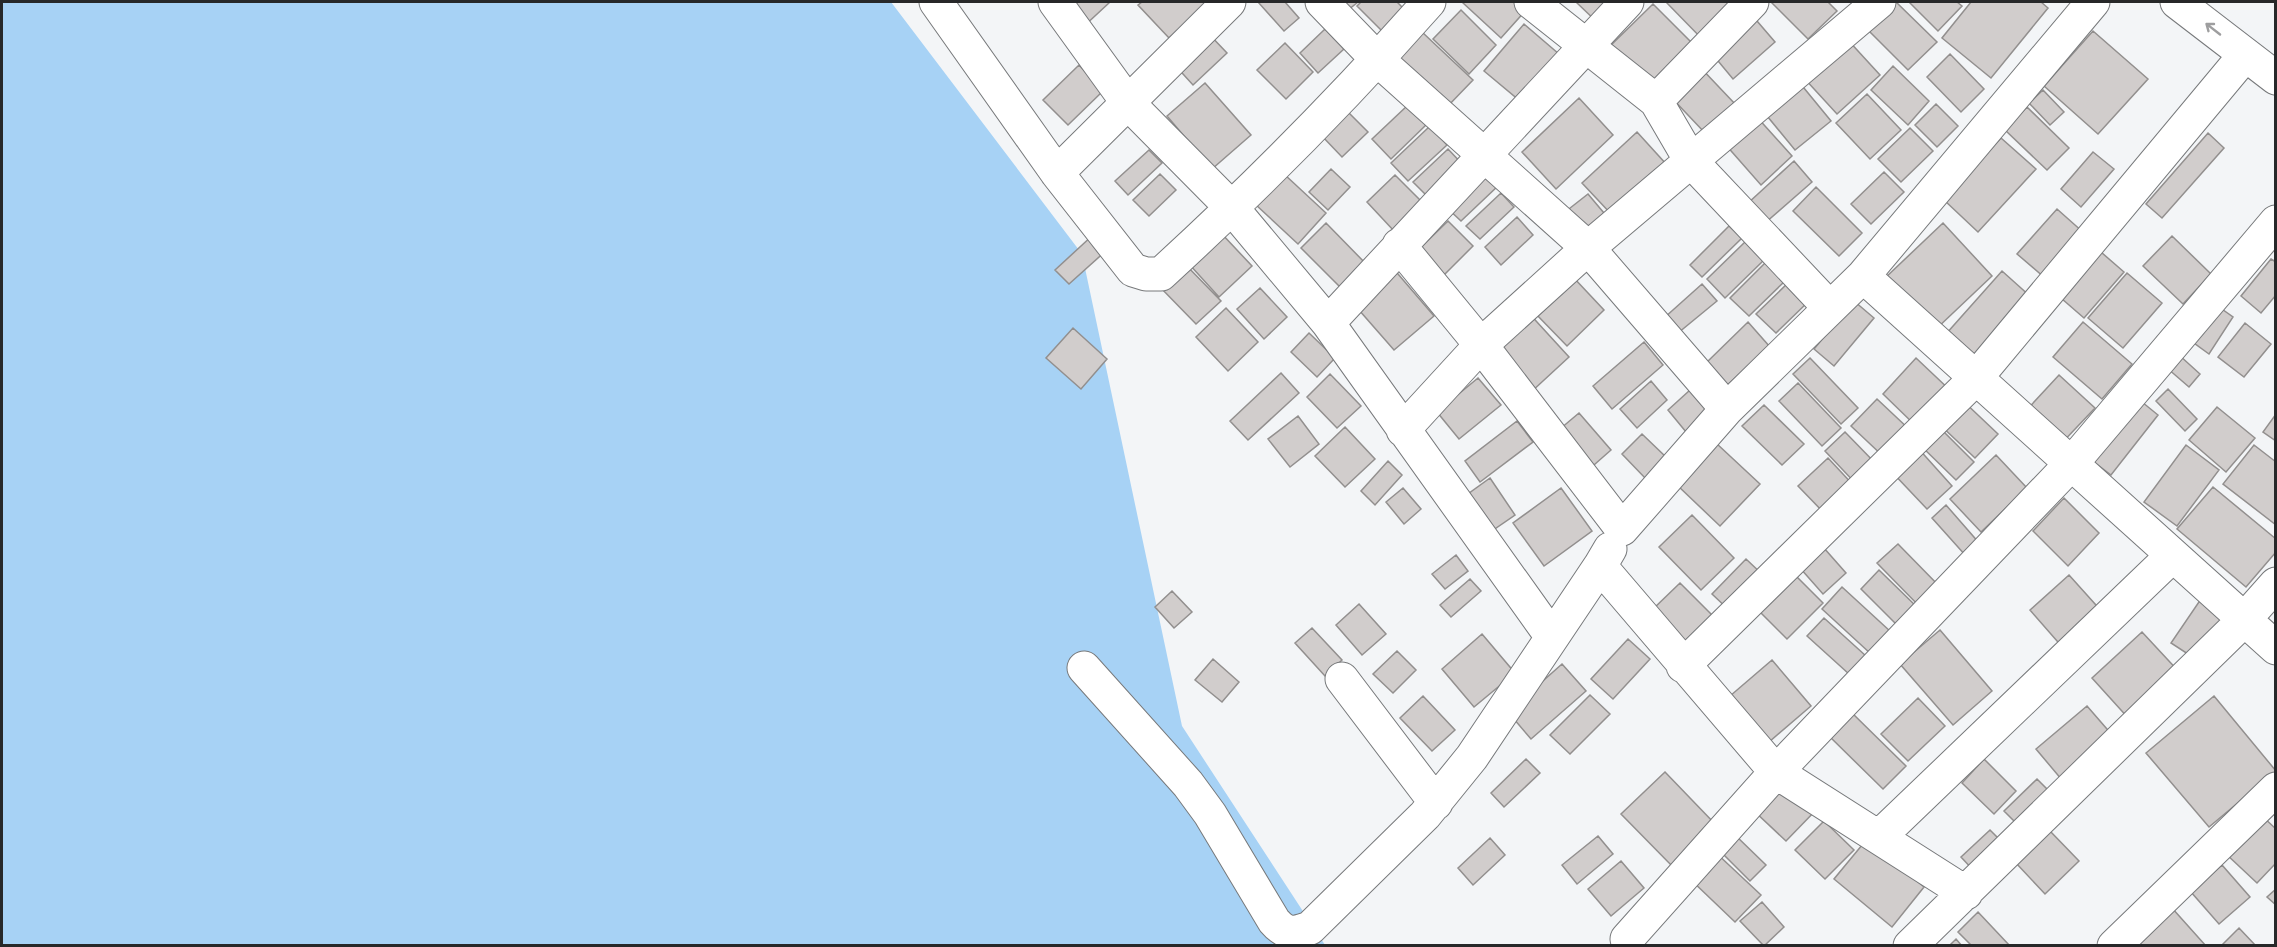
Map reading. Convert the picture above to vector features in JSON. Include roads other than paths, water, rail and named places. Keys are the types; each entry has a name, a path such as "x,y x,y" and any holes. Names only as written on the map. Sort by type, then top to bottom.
{"street":[{"path":"936,2 1057,173 1133,270 1146,274 1161,274 1233,208 1378,60 1429,2"},
{"path":"1055,2 1128,103 1233,208 1328,322 1552,637"},
{"path":"1057,173 1229,2"},
{"path":"1322,2 1378,60 1588,248 1727,409"},
{"path":"1531,2 1587,43 1656,101 1691,160 1830,308"},
{"path":"1328,322 1627,2"},
{"path":"1656,101 1752,2"},
{"path":"1403,430 1481,345 1588,248 1879,2"},
{"path":"1084,668 1188,784 1210,814 1282,930 1294,934 1310,928 1436,802 1472,757 1600,566 1622,529 1727,409 1863,276 2092,2"},
{"path":"2177,2 2276,78"},
{"path":"1683,666 1975,379 2245,55"},
{"path":"1627,939 1776,772 2072,463 2276,222"},
{"path":"1399,245 1481,345 1622,529"},
{"path":"1863,276 1975,379 2072,463 2171,557 2276,648"},
{"path":"1879,837 2171,557"},
{"path":"1600,566 1683,666 1776,772 1966,892"},
{"path":"1910,945 2244,620 2276,584"},
{"path":"1342,679 1436,802"},
{"path":"2114,945 2276,789"}]}
